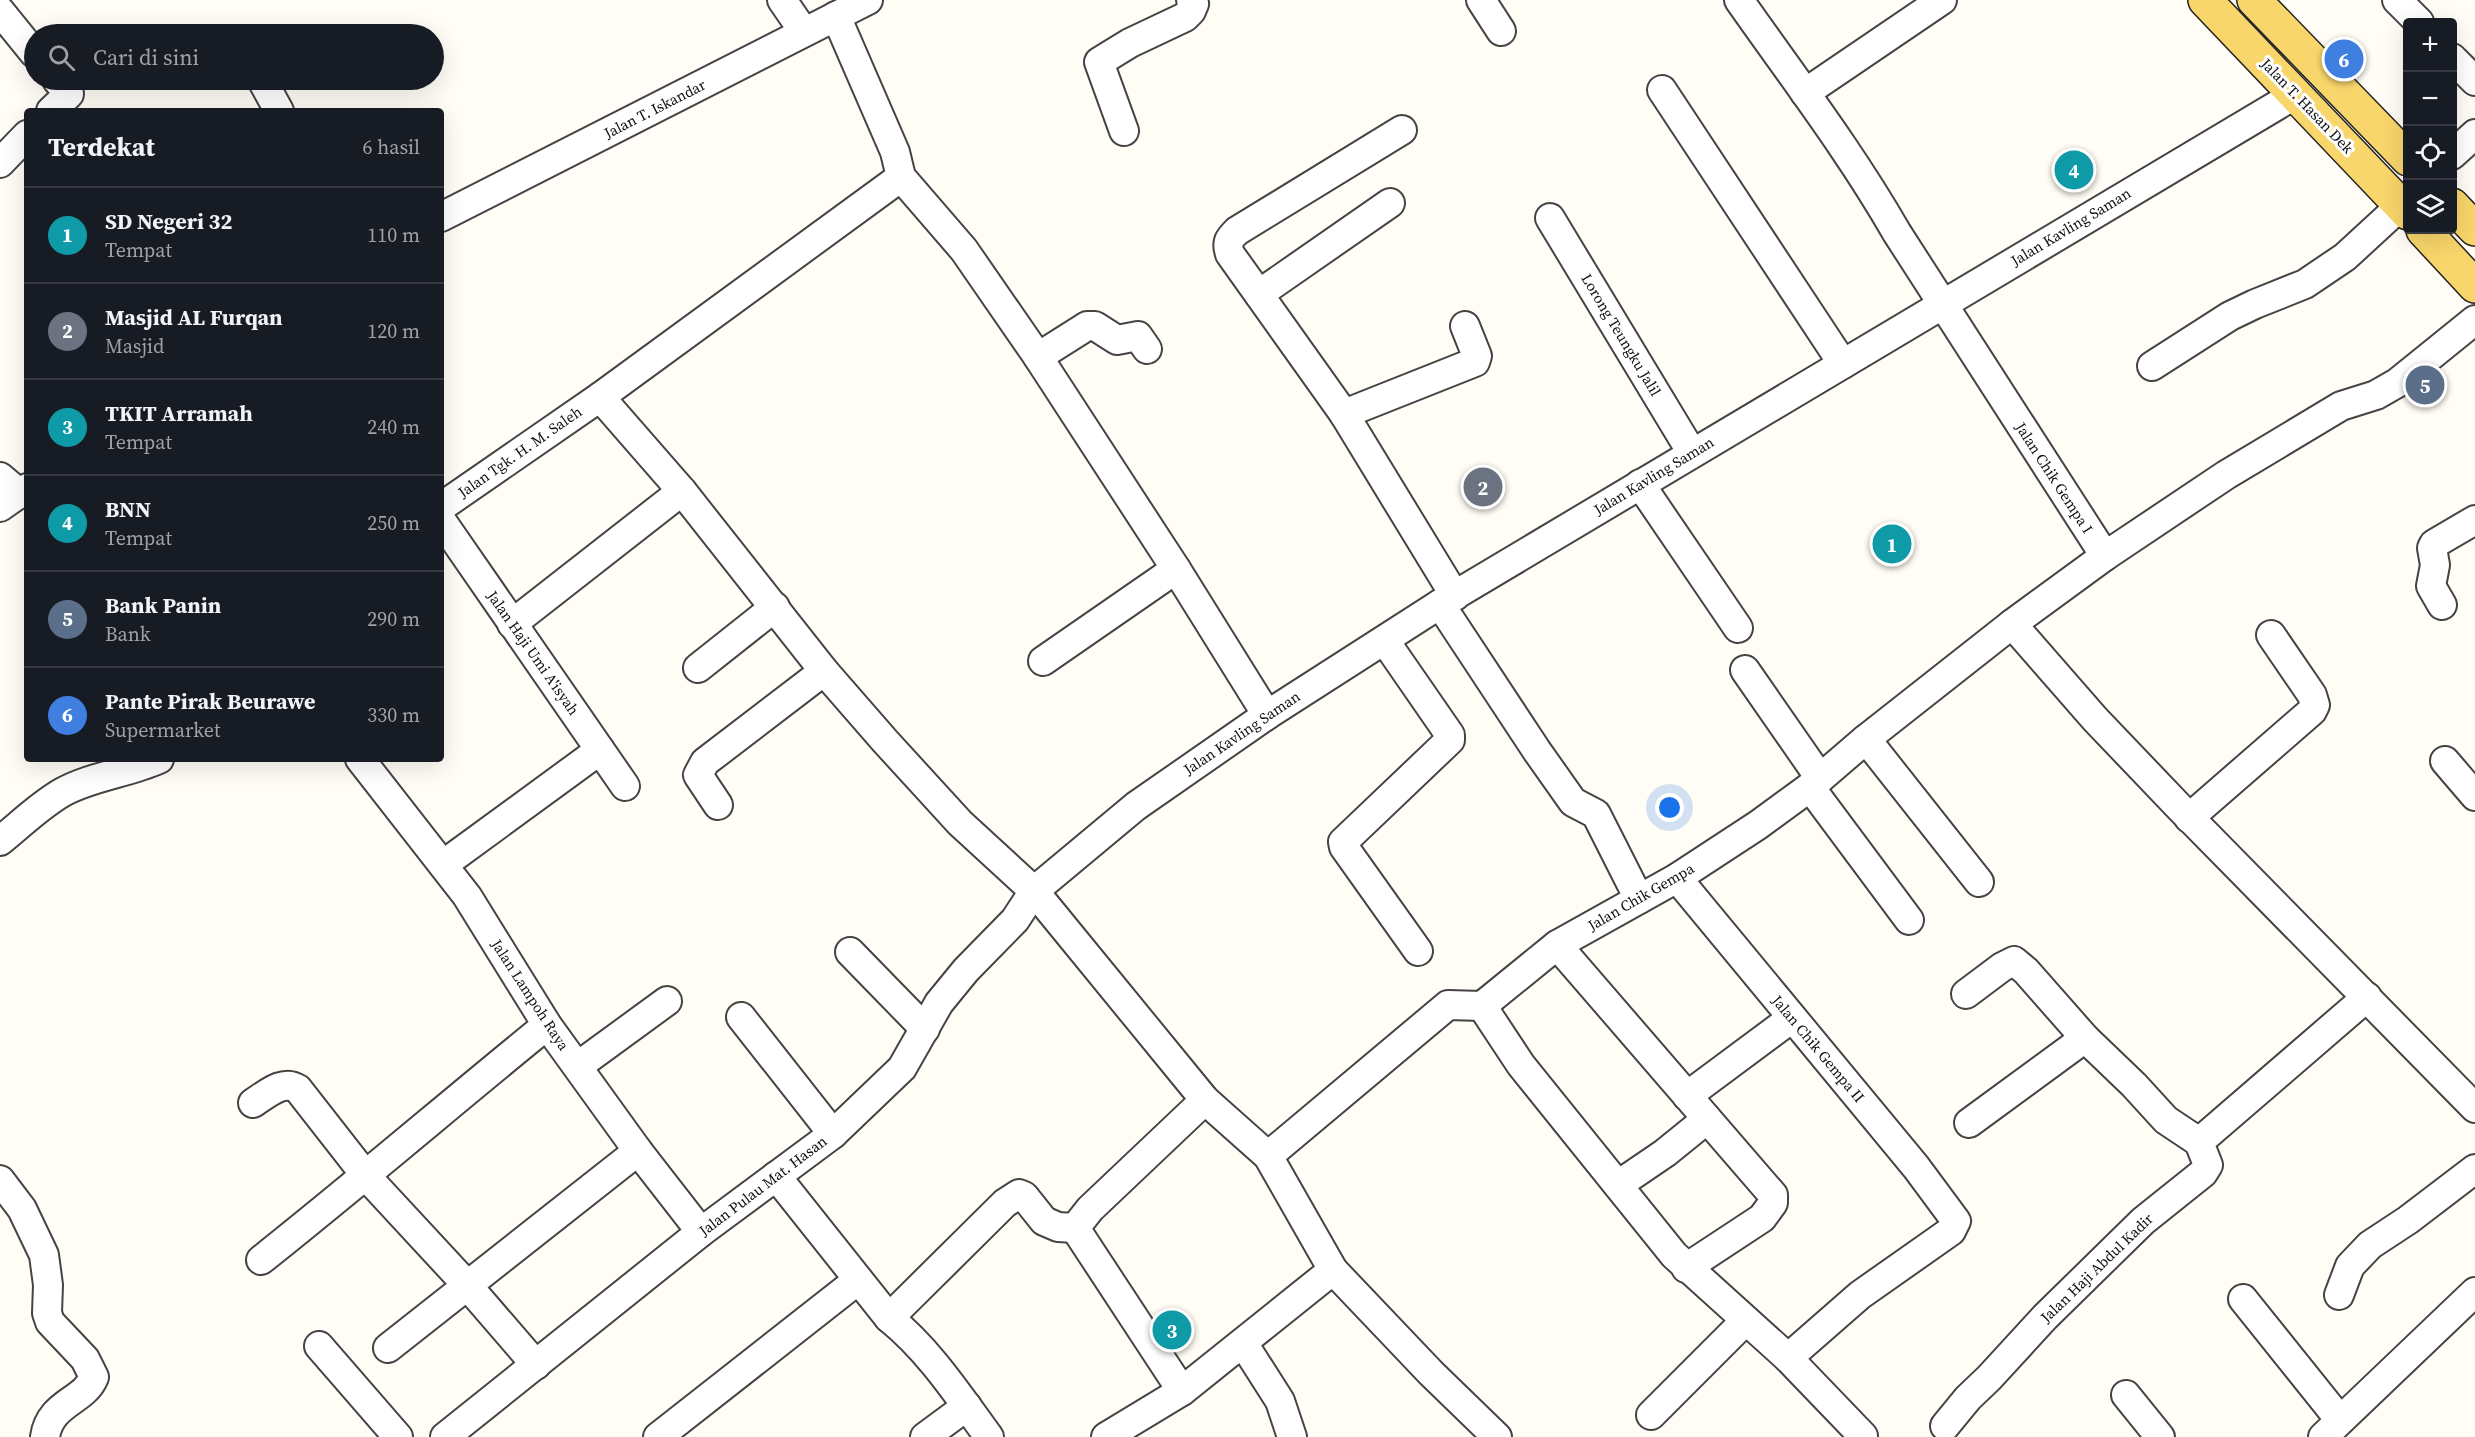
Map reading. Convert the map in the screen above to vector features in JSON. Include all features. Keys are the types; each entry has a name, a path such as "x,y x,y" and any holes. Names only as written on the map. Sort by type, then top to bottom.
{"main road":[{"name":"Jalan T. Hasan Dek","path":"2205,0 2403,204"},
{"path":"2262,3 2403,154"},
{"path":"2457,210 2475,229"},
{"path":"2427,234 2475,286"}],"street":[{"path":"782,0 804,32"},
{"name":"Jalan T. Iskandar","path":"444,215 868,0"},
{"path":"1124,130 1099,62 1185,17 1194,4 1191,0"},
{"path":"1481,0 1501,31"},
{"name":"Jalan Chik Gempa I","path":"1739,0 1872,190 2105,556"},
{"path":"1805,93 1942,0"},
{"path":"2397,0 2415,18"},
{"path":"0,11 24,40"},
{"path":"836,16 895,152 902,177 964,250 1038,357 1176,569 1267,715"},
{"path":"2457,63 2475,81"},
{"path":"54,108 69,94 66,90"},
{"path":"267,90 277,108"},
{"path":"1662,90 1843,364"},
{"name":"Jalan Kavling Saman","path":"1034,891 1136,806 1267,715 1448,600 1942,303 2296,94"},
{"path":"1402,130 1238,231 1229,238 1227,245 1230,254 1344,414 1448,600 1537,751 1573,802 1596,814 1639,899"},
{"path":"2457,150 2475,134"},
{"path":"0,163 24,138"},
{"name":"Jalan Tgk. H. M. Saleh","path":"444,505 600,397 902,177"},
{"path":"1259,294 1390,203"},
{"path":"2152,366 2230,316 2255,303 2306,284 2345,257 2403,208"},
{"name":"Lorong Teungku Jalil","path":"1550,218 1692,453"},
{"path":"2470,1091 2367,997 2189,818 2095,719 2012,624 2105,556 2226,475 2342,406 2376,395 2397,384 2475,320"},
{"path":"1038,357 1087,326 1095,326 1117,340 1137,336 1147,349"},
{"path":"1344,414 1474,362 1477,356 1466,326"},
{"path":"600,397 682,490 824,670 885,741 960,823 1034,891 1205,1100 1268,1156 1333,1270 1431,1373 1497,1437"},
{"path":"1640,484 1738,628"},
{"path":"512,624 682,490"},
{"path":"2442,604 2432,586 2435,565 2432,548 2434,544 2475,520"},
{"name":"Jalan Haji Umi A'isyah","path":"444,524 625,786"},
{"path":"1043,661 1176,569"},
{"path":"698,668 775,607"},
{"name":"Jalan Chik Gempa","path":"1482,1006 1557,945 1677,878 1758,825 1815,783 1866,739 2012,624"},
{"path":"2189,818 2312,711 2315,705 2312,695 2271,636"},
{"path":"1385,641 1450,735 1450,740 1343,842 1344,847 1418,951"},
{"path":"718,805 699,776 699,770 705,762 824,670"},
{"path":"1745,670 1815,783 1909,920"},
{"path":"1866,739 1979,882"},
{"path":"455,856 600,750"},
{"path":"0,841 62,793 85,783 136,770 153,762"},
{"name":"Jalan Lampoh Raya","path":"362,762 467,896 547,1025 700,1232"},
{"path":"2445,762 2475,796"},
{"name":"Jalan Chik Gempa II","path":"1677,878 1916,1167 1956,1221 1951,1231 1860,1295 1788,1358"},
{"name":"Jalan Pulau Mat. Hasan","path":"445,1437 700,1232 833,1134 902,1068 939,1003 966,969 1015,920 1034,891"},
{"path":"1557,945 1773,1195 1773,1203 1762,1218 1686,1268"},
{"path":"850,952 925,1029"},
{"path":"1965,994 2002,966 2014,961 2026,971 2085,1038 2134,1084 2166,1120 2199,1143 2367,997"},
{"path":"578,1066 667,1001"},
{"path":"1268,1156 1448,1005 1482,1006 1521,1065 1674,1256 1788,1358 1863,1436"},
{"path":"741,1017 833,1134"},
{"path":"1687,1096 1792,1018"},
{"path":"261,1260 547,1025"},
{"path":"1969,1123 2085,1038"},
{"path":"253,1103 283,1085 291,1084 298,1089 366,1176 467,1285 536,1365"},
{"path":"1075,1228 1090,1209 1205,1100"},
{"path":"1618,1185 1665,1153 1707,1119"},
{"name":"Jalan Haji Abdul Kadir","path":"1946,1426 1968,1398 2134,1228 2203,1173 2208,1165 2199,1143"},
{"path":"388,1348 638,1151"},
{"path":"2339,1295 2350,1266 2370,1245 2408,1220 2475,1169"},
{"path":"776,1176 889,1318 903,1329 934,1364 989,1437"},
{"path":"0,1180 22,1209 44,1255 48,1285 46,1312 50,1322 85,1359 94,1377 90,1386 60,1408 46,1426 45,1437"},
{"path":"889,1318 1005,1203 1019,1194 1024,1196 1044,1221 1058,1227 1075,1228"},
{"path":"1075,1228 1182,1391"},
{"path":"1106,1437 1182,1391 1333,1270"},
{"path":"658,1437 858,1280"},
{"path":"2243,1299 2331,1429 2475,1292"},
{"path":"1651,1415 1745,1321"},
{"path":"1243,1343 1280,1401 1292,1437"},
{"path":"319,1346 398,1437"},
{"path":"2126,1395 2155,1436"},
{"path":"925,1437 967,1406"}],"place":[{"name":"Pante Pirak Beurawe","path":"2344,59"},
{"name":"BNN","path":"2074,170"},
{"name":"Bank Panin","path":"2425,385"},
{"name":"Masjid AL Furqan","path":"1483,487"},
{"name":"SD Negeri 32","path":"1892,544"},
{"name":"TKIT Arramah","path":"1172,1330"}]}
